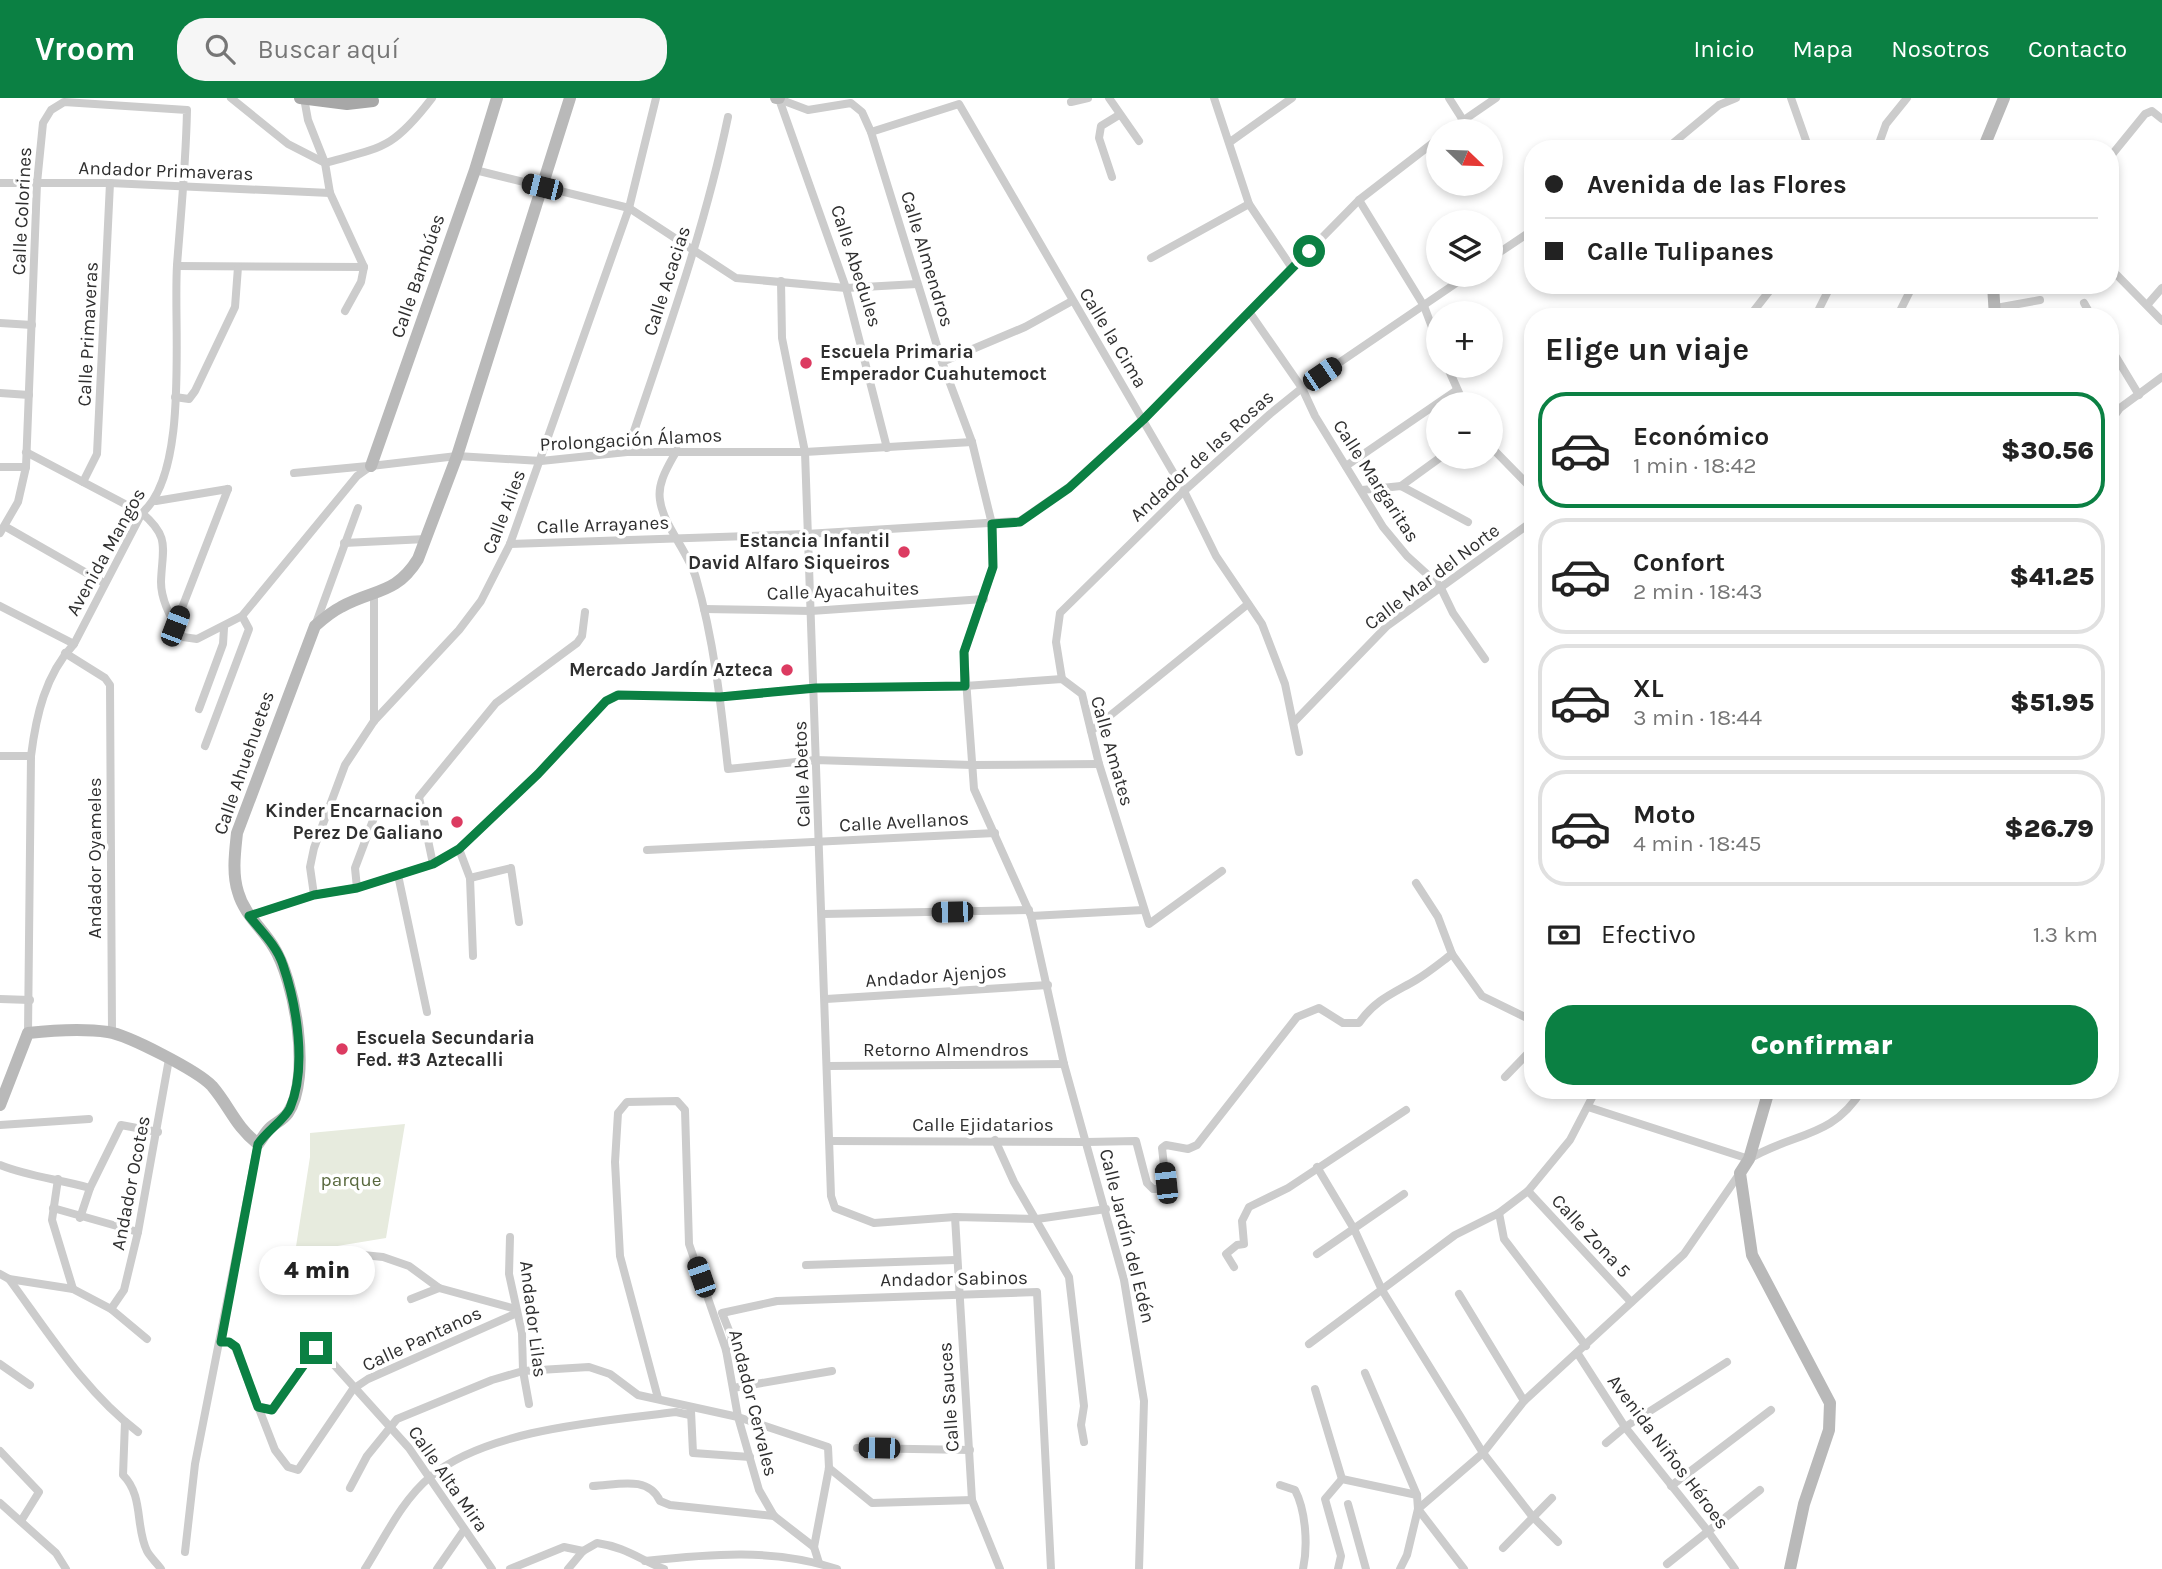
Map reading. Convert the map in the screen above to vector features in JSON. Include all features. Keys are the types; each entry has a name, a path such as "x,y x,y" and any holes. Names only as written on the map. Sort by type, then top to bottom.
{"main road":[{"path":"302,98 347,104 373,101"},
{"name":"Calle Bambúes","path":"371,466 475,170 497,98"},
{"path":"314,626 343,605 394,586 408,575 426,539 457,456 570,98"},
{"path":"1987,140 2004,98"},
{"name":"Calle Ahuehuetes","path":"258,1144 270,1127 289,1112 296,1091 298,1036 283,964 272,944 249,916 237,892 234,863 237,833 314,626"},
{"path":"0,1105 28,1033 78,1029 111,1032 169,1059 212,1086 240,1130 258,1144"},
{"path":"1766,1099 1749,1159 1740,1173 1752,1255 1830,1403 1829,1430 1804,1504 1790,1569"}],"street":[{"path":"231,98 288,144 324,163 373,152 412,124 432,98"},
{"path":"302,98 307,120 324,163 330,193 364,267 361,282 345,311"},
{"name":"Calle Ailes","path":"314,895 310,867 314,848 345,765 374,721 459,630 491,584 510,544 629,208 656,98"},
{"name":"Calle Almendros","path":"778,98 808,110 851,103 862,113 871,131 942,362 972,442 992,524 993,567 964,652 974,789 1030,913"},
{"name":"Calle Abedules","path":"778,98 846,288 887,448"},
{"path":"1071,102 1088,98"},
{"path":"1109,98 1139,141"},
{"path":"1214,98 1249,204 1292,268"},
{"path":"1230,142 1292,98"},
{"path":"1448,98 1462,119"},
{"path":"1464,119 1496,98"},
{"path":"1677,140 1719,105 1736,98"},
{"path":"1791,98 1806,140"},
{"path":"1880,140 1886,124 1906,98"},
{"name":"Calle Colorines","path":"3,530 23,487 26,467 37,183 43,123 51,110 64,102 187,110"},
{"name":"Calle la Cima","path":"871,131 959,104 1184,491 1216,556 1271,645 1285,684 1299,752"},
{"name":"Avenida Mangos","path":"28,1033 31,756 41,697 65,653 74,644 142,513 156,500 172,443 177,266 185,187 187,110"},
{"path":"2119,146 2144,114 2152,111 2162,118"},
{"path":"1112,177 1099,138 1101,126 1119,115"},
{"name":"Calle Acacias","path":"627,452 694,253 714,186 728,117"},
{"name":"Calle Arrayanes","path":"510,544 806,534 1020,522 1046,507 1143,420 1359,200 1426,148"},
{"path":"475,170 629,208 736,278 846,288 917,284"},
{"name":"Andador Primaveras","path":"0,183 110,183 330,193"},
{"name":"Calle Primaveras","path":"83,482 97,454 110,183"},
{"path":"1359,200 1426,311"},
{"path":"1151,258 1249,204"},
{"path":"1503,250 1524,236"},
{"path":"177,266 364,267"},
{"path":"175,397 189,399 195,391 234,307 238,267"},
{"path":"2119,277 2162,321"},
{"name":"Calle Abetos","path":"781,282 782,338 805,452 806,534 816,688 815,760 823,914 831,1196 835,1208 874,1223 955,1217"},
{"name":"Andador de las Rosas","path":"1062,679 1056,642 1060,613 1184,491 1302,388 1451,287"},
{"path":"2148,304 2162,288"},
{"path":"2010,308 2040,300"},
{"path":"942,362 1025,327 1072,301"},
{"path":"2084,303 2087,308"},
{"name":"Calle Margaritas","path":"1250,313 1302,388 1315,416 1383,527 1407,556 1440,586 1453,613 1485,659"},
{"path":"0,323 32,325"},
{"path":"2119,362 2139,395"},
{"path":"2119,409 2162,377"},
{"path":"1346,466 1457,390 1452,378"},
{"path":"0,393 29,395"},
{"name":"Prolongación Álamos","path":"294,473 457,456 541,461 627,452 805,452 972,442"},
{"path":"677,450 661,481 660,501 695,574 704,609 720,697 728,769 815,760 972,765 1098,764"},
{"path":"26,452 142,513 155,524 163,538 164,603 183,637 197,639 224,628 242,616 356,476 371,466"},
{"path":"1503,459 1524,481"},
{"path":"0,467 26,467"},
{"path":"1362,490 1401,486 1426,468"},
{"path":"1401,486 1468,522"},
{"path":"156,500 228,489 175,626"},
{"path":"314,626 358,508"},
{"name":"Calle Mar del Norte","path":"1294,722 1387,626 1524,527"},
{"path":"3,530 104,583"},
{"path":"344,543 426,539"},
{"path":"374,595 374,721"},
{"name":"Calle Ayacahuites","path":"704,609 811,611 984,599"},
{"path":"1091,731 1248,604"},
{"path":"1,609 74,644"},
{"path":"433,864 419,797 496,703 577,643 582,636 585,612"},
{"path":"205,746 249,629 242,616"},
{"path":"199,709 223,644 224,628"},
{"name":"Andador Oyameles","path":"65,653 104,678 110,685 111,1032"},
{"path":"249,916 314,895 357,888 433,864 459,849 538,774 606,701 618,695 720,697 816,688 965,686 1062,679"},
{"name":"Calle Amates","path":"1062,679 1082,695 1098,764 1149,924 1222,871"},
{"path":"0,756 31,756"},
{"path":"357,888 355,868 375,815"},
{"name":"Calle Avellanos","path":"647,850 995,833"},
{"path":"459,849 470,877 473,956"},
{"path":"470,877 510,868 519,922"},
{"path":"398,875 427,1012"},
{"path":"1416,883 1438,917 1452,954 1482,996 1524,1017"},
{"path":"823,914 1143,910"},
{"name":"Calle Jardín del Edén","path":"1030,913 1064,1065 1106,1209 1137,1344 1144,1401 1139,1569"},
{"name":"Calle Ejidatarios","path":"831,1141 1136,1141 1147,1183 1153,1189 1162,1189 1166,1183 1162,1148 1166,1145 1188,1149 1196,1145 1297,1017 1319,1008 1343,1023 1359,1023 1370,1007 1384,996 1416,981 1452,954"},
{"name":"Andador Ajenjos","path":"826,999 1048,985"},
{"path":"0,999 30,1000"},
{"path":"1505,1077 1524,1057"},
{"name":"Andador Ocotes","path":"111,1309 124,1290 138,1232 169,1059"},
{"name":"Retorno Almendros","path":"828,1066 1064,1065"},
{"path":"1309,1344 1455,1235 1499,1213 1528,1191 1570,1140 1592,1099"},
{"path":"1588,1107 1749,1159 1775,1144 1833,1124 1846,1114 1856,1099"},
{"name":"Andador Cervales","path":"659,1398 620,1256 615,1162 618,1113 626,1102 682,1103 685,1110 689,1244 726,1350 738,1417 759,1490 774,1516 814,1547"},
{"path":"1234,1267 1226,1252 1240,1245 1242,1221 1249,1207 1289,1188 1406,1110"},
{"path":"0,1125 89,1119"},
{"path":"80,1218 90,1188 121,1125 158,1132"},
{"path":"995,1140 1014,1182 1069,1278 1084,1406 1081,1425 1084,1442"},
{"path":"185,1552 195,1464 258,1144"},
{"path":"0,1165 27,1176 58,1179 90,1188"},
{"path":"1317,1167 1354,1229 1382,1290 1483,1452 1532,1516 1558,1542"},
{"path":"1418,1509 1483,1452 1524,1401 1684,1254 1740,1173"},
{"path":"58,1179 52,1220 72,1289"},
{"name":"Calle Zona 5","path":"1528,1191 1631,1302"},
{"path":"1317,1254 1404,1194"},
{"path":"53,1208 80,1218 138,1232"},
{"path":"955,1217 1037,1219 1106,1209"},
{"path":"1499,1213 1504,1239 1586,1346"},
{"name":"Calle Sauces","path":"955,1217 957,1294 972,1500 1000,1569"},
{"name":"Andador Lilas","path":"510,1237 509,1274 522,1334 523,1371 529,1405"},
{"path":"353,1254 383,1257 410,1266 439,1288 516,1311"},
{"path":"806,1265 955,1260"},
{"path":"0,1274 9,1279 72,1289 111,1309 148,1339"},
{"path":"9,1279 62,1354 125,1422 138,1432"},
{"path":"411,1299 439,1288"},
{"name":"Andador Sabinos","path":"726,1350 732,1338 722,1313 777,1301 1037,1292 1051,1569"},
{"path":"1460,1294 1524,1401"},
{"name":"Calle Pantanos","path":"258,1407 275,1450 288,1467 299,1470 353,1389 368,1379 516,1311"},
{"path":"221,1342 229,1342 236,1347 258,1407"},
{"name":"Calle Alta Mira","path":"258,1407 272,1410 316,1348 319,1348 353,1389 390,1426 492,1569"},
{"name":"Avenida Niños Héroes","path":"1577,1354 1625,1427 1735,1569"},
{"path":"1606,1443 1625,1427 1727,1362"},
{"path":"0,1364 30,1385"},
{"path":"350,1488 367,1456 397,1419 492,1380 523,1371 589,1367 610,1374 638,1395 659,1398 691,1410 738,1417 828,1447 829,1468 814,1547 819,1563"},
{"path":"733,1388 832,1371"},
{"path":"1365,1373 1417,1495 1418,1509 1407,1555 1400,1569"},
{"path":"1315,1389 1342,1479"},
{"path":"691,1410 693,1453 750,1457"},
{"path":"365,1569 412,1496 428,1478 449,1462 535,1432 691,1410"},
{"path":"1671,1486 1771,1410"},
{"path":"125,1422 123,1475 130,1482 140,1511 146,1549 161,1569"},
{"path":"856,1448 970,1450"},
{"path":"0,1451 39,1492 21,1521"},
{"path":"829,1468 872,1503 972,1500"},
{"path":"1342,1479 1417,1495"},
{"path":"1338,1569 1341,1556 1325,1499 1342,1479"},
{"path":"593,1486 644,1484 655,1490 660,1501 670,1505 774,1516"},
{"path":"1280,1485 1295,1490 1299,1498 1305,1538 1303,1569"},
{"path":"1667,1564 1759,1490"},
{"path":"1503,1548 1552,1498"},
{"path":"0,1503 56,1553 66,1569"},
{"path":"1348,1504 1366,1569"},
{"path":"1418,1509 1464,1569"},
{"path":"437,1569 464,1530"},
{"path":"568,1569 583,1551 597,1543 634,1552 645,1561 664,1569"},
{"path":"510,1569 564,1547 583,1551"},
{"path":"645,1561 713,1553 792,1556 837,1569"}],"green space":[{"name":"parque","path":"405,1124 386,1238 295,1253 310,1157 310,1133"}],"place":[{"name":"Escuela Primaria Emperador Cuahutemoct","path":"806,363"},
{"name":"Estancia Infantil David Alfaro Siqueiros","path":"904,552"},
{"name":"Mercado Jardín Azteca","path":"787,670"},
{"name":"Kinder Encarnacion Perez De Galiano","path":"457,822"},
{"name":"Escuela Secundaria Fed. #3 Aztecalli","path":"342,1049"}],"route":[{"path":"316,1348 272,1410 258,1407 236,1347 229,1342 221,1342 258,1144 270,1127 280,1122 289,1112 296,1091 299,1067 298,1036 283,964 272,944 249,916 314,895 357,888 433,864 459,849 538,774 606,701 618,695 720,697 816,688 965,686 964,652 993,567 992,524 1020,522 1046,507 1069,488 1143,420 1309,251"}]}
